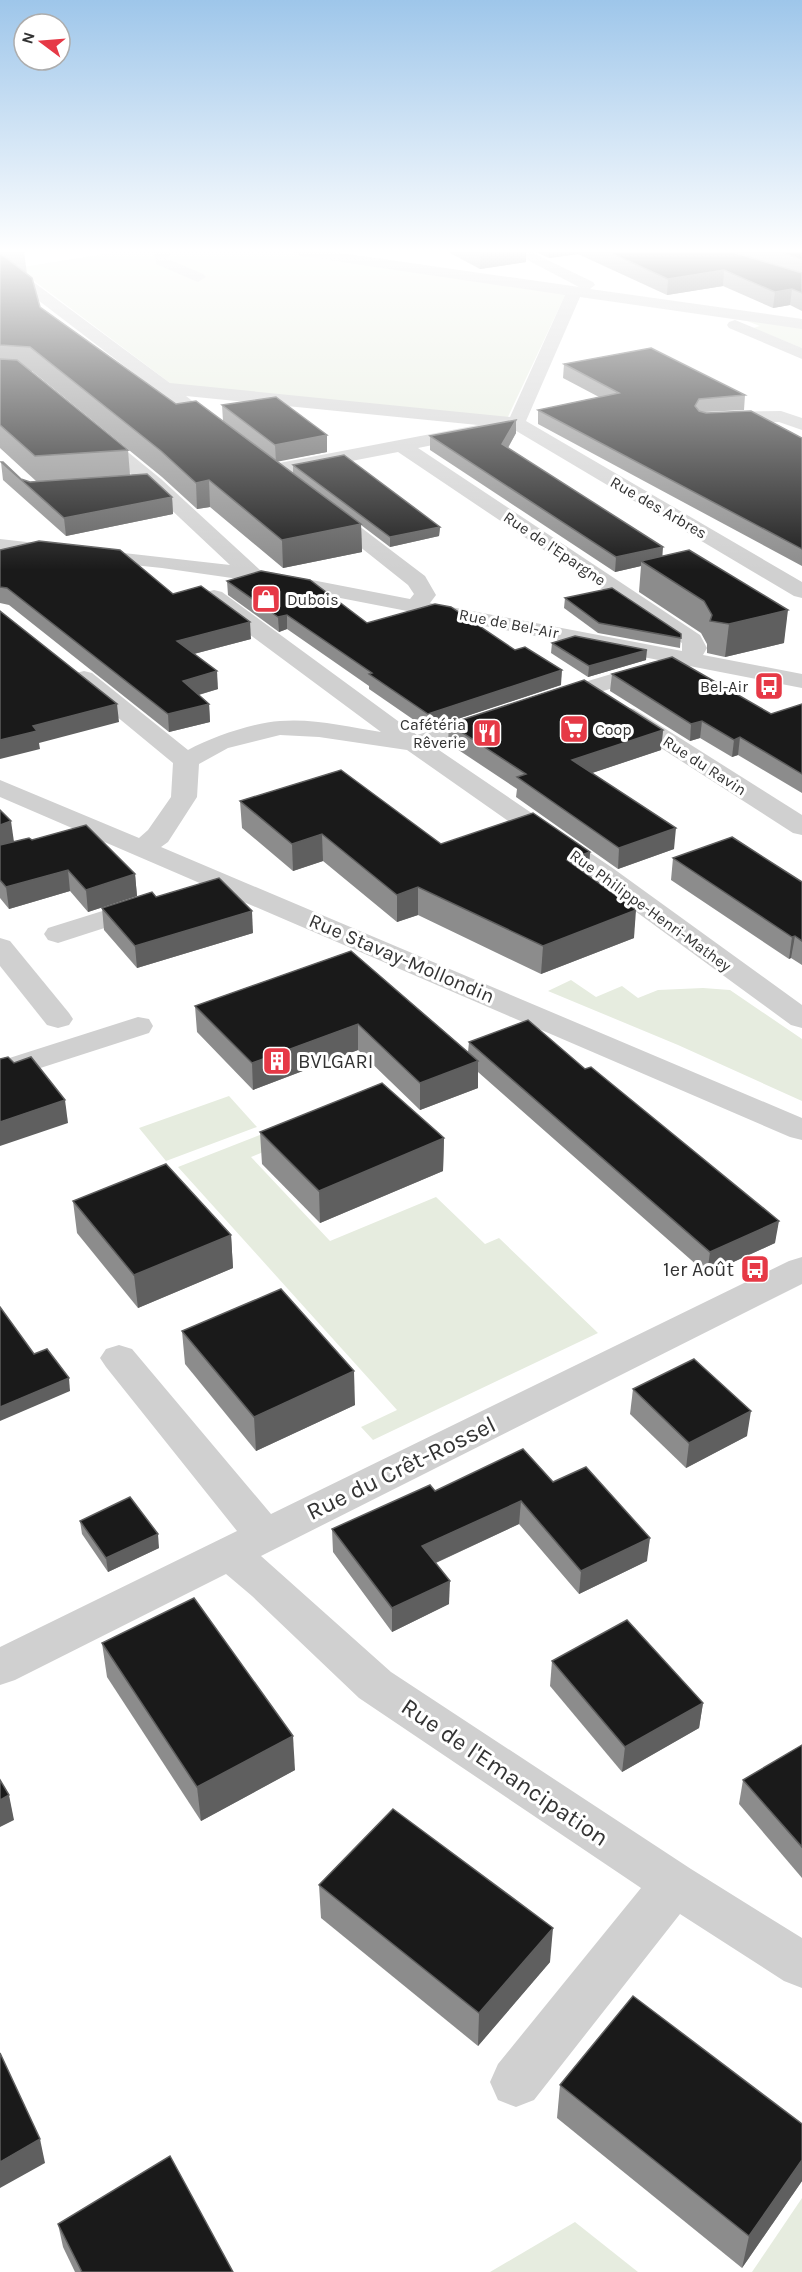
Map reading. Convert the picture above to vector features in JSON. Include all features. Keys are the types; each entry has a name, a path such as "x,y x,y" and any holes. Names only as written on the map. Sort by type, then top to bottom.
{"street":[{"path":"124,358 238,443"},
{"path":"516,423 545,358"},
{"path":"162,387 516,423"},
{"path":"705,419 781,416 802,424"},
{"path":"79,422 154,483 252,575"},
{"path":"274,470 516,423"},
{"name":"Rue des Arbres","path":"516,423 802,591"},
{"name":"Rue de l'Epargne","path":"401,445 692,640 695,648 689,658"},
{"path":"256,457 292,484"},
{"path":"121,485 154,483"},
{"path":"310,498 417,581 425,595 415,606"},
{"name":"Rue de Bel-Air","path":"0,545 252,575 798,677"},
{"name":"Rue Philippe-Henri-Mathey","path":"197,567 190,577 191,580 414,744 604,875 802,1019"},
{"path":"495,620 495,630 525,649"},
{"path":"186,761 219,743 280,728 319,730 414,744 522,709 575,682 689,658"},
{"path":"63,662 186,761"},
{"name":"Rue du Ravin","path":"575,682 802,827"},
{"path":"143,848 158,836 184,797 186,761"},
{"name":"Rue Stavay-Mollondin","path":"0,788 802,1130"},
{"path":"62,839 96,828"},
{"path":"58,934 220,880"},
{"path":"0,947 58,1019"},
{"path":"0,1071 138,1026"},
{"name":"Rue du Crêt-Rossel","path":"0,1667 802,1269"},
{"name":"Rue de l'Emancipation","path":"119,1358 247,1544 267,1584 375,1686 674,1884 802,1965"},
{"path":"516,2082 674,1884"}],"shaded area":[{"path":"137,358 536,358 507,419 174,386"},
{"path":"571,980 596,997 622,986 638,998 658,990 703,988 730,990 802,1039 802,1101 678,1045 548,991"},
{"path":"229,1096 257,1127 166,1161 139,1128"},
{"path":"303,1118 316,1131 251,1157 330,1241 436,1197 485,1244 499,1238 598,1333 373,1440 361,1427 397,1410 178,1167"},
{"path":"802,2198 802,2272 752,2272"},
{"path":"575,2222 638,2272 490,2272"}],"building":[{"path":"44,358 112,358 176,404 196,401 361,524 282,540 209,480 196,483 161,451"},
{"path":"596,358 671,358 745,395 699,399 695,406 699,411 706,413 751,411 802,438 802,549 538,410 619,393 564,364"},
{"path":"0,359 17,360 128,450 35,456 0,425"},
{"path":"276,397 327,435 275,445 222,405"},
{"path":"516,420 502,444 663,547 616,557 430,436"},
{"path":"344,455 440,527 390,537 293,465"},
{"path":"1,462 21,479 30,482 147,474 172,497 64,518"},
{"path":"39,541 120,550 173,594 201,586 250,622 177,641 217,671 183,681 209,704 168,714 7,588 0,587 0,550"},
{"path":"689,550 788,610 729,624 710,621 712,615 704,601 641,561"},
{"path":"261,571 310,580 367,623 435,604 451,607 515,650 525,647 562,670 428,714 287,615 278,617 227,581"},
{"path":"612,588 681,634 681,638 599,623 565,598"},
{"path":"0,611 117,704 33,726 37,731 0,740"},
{"path":"575,636 647,650 589,666 552,643"},
{"path":"672,657 771,714 802,704 802,774 740,737 734,740 702,721 691,724 612,674"},
{"path":"584,680 663,730 572,760 676,828 619,848 517,777 526,774 449,724"},
{"path":"341,770 441,844 533,813 590,852 567,860 636,910 543,946 418,887 397,895 322,834 292,844 240,801"},
{"path":"0,810 11,821 0,825"},
{"path":"86,825 135,874 86,890 68,870 6,887 0,880 0,845 29,838 32,840"},
{"path":"732,837 802,882 802,941 795,936 792,937 673,858"},
{"path":"219,878 252,911 135,946 102,908 152,892 156,897"},
{"path":"351,951 478,1061 420,1083 358,1024 252,1063 195,1006"},
{"path":"528,1020 585,1069 591,1067 779,1221 710,1252 469,1042"},
{"path":"8,1057 14,1063 31,1057 65,1100 0,1122 0,1059"},
{"path":"382,1083 444,1138 319,1191 260,1132"},
{"path":"166,1164 231,1235 134,1275 73,1201"},
{"path":"281,1289 354,1371 254,1417 182,1331"},
{"path":"0,1307 34,1354 47,1349 69,1378 0,1407"},
{"path":"694,1359 751,1411 689,1443 633,1389"},
{"path":"523,1449 553,1482 586,1467 650,1538 581,1571 521,1501 422,1546 450,1581 392,1608 332,1529 430,1485 435,1491"},
{"path":"130,1497 158,1534 106,1558 80,1521"},
{"path":"194,1598 293,1736 197,1787 102,1643"},
{"path":"627,1620 703,1703 625,1747 552,1661"},
{"path":"802,1745 802,1847 743,1780"},
{"path":"0,1780 9,1795 0,1800"},
{"path":"393,1809 553,1928 479,2013 319,1885"},
{"path":"633,1996 802,2124 802,2160 749,2236 560,2085"},
{"path":"0,2053 40,2139 0,2162"},
{"path":"170,2156 233,2272 82,2272 58,2224"}],"place":[{"name":"Dubois","path":"266,599"},
{"name":"Bel-Air","path":"769,686"},
{"name":"Coop","path":"574,729"},
{"name":"Cafétéria Rêverie","path":"487,733"},
{"name":"BVLGARI","path":"277,1061"},
{"name":"1er Août","path":"755,1269"}]}
